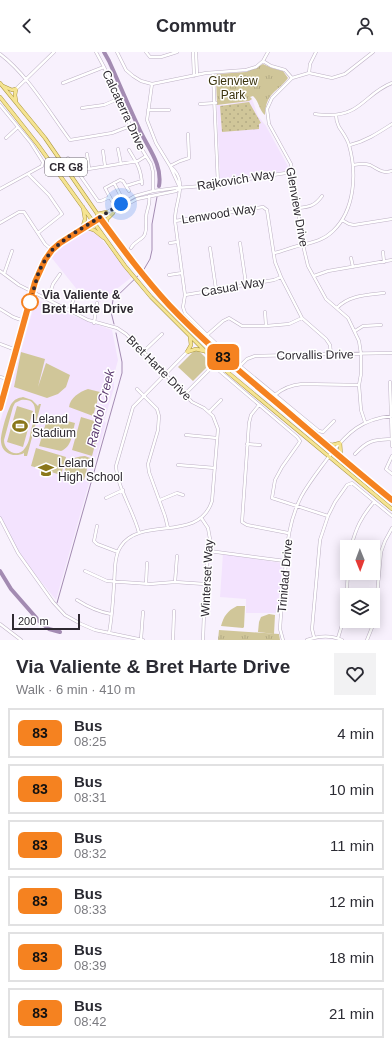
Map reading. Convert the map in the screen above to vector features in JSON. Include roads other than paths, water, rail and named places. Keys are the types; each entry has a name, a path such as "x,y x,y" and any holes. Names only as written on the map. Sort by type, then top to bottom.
{"main road":[{"name":"CR G8","path":"0,83 45,138 81,188 97,214 141,274 170,306 225,360 392,500"},
{"path":"3,86 12,90 16,89 15,95 17,103"},
{"name":"CR G8","path":"0,97 38,145 135,278 190,336 219,365 392,509"},
{"path":"83,207 85,219 83,228 94,230 105,238"},
{"path":"97,214 107,212"},
{"path":"107,228 107,219 113,213"},
{"path":"187,352 192,345 190,336"},
{"path":"187,352 196,349 205,351"},
{"path":"322,441 331,445 340,443 341,457"}],"street":[{"path":"16,89 54,52"},
{"name":"Calcaterra Drive","path":"96,52 138,143 151,164 153,172 153,191"},
{"path":"117,52 126,70 132,76 141,81 152,84 214,73 246,70 256,67 263,61 268,52"},
{"path":"146,52 150,57 158,57 177,52"},
{"path":"193,52 195,76"},
{"path":"195,76 196,52"},
{"path":"308,74 310,64 316,52"},
{"path":"263,61 271,66 285,70 292,78 308,74 332,78 345,74 373,52"},
{"path":"0,54 12,63 26,79 70,140 112,133 130,126"},
{"path":"63,83 104,67"},
{"path":"214,73 218,184"},
{"name":"Glenview Drive","path":"292,78 272,98 267,109 269,124 290,164 303,245 308,266 326,299 348,318 359,341 361,354 361,374 359,385 361,410 365,422"},
{"path":"315,114 336,115 355,110 373,94 392,83"},
{"path":"152,84 147,120 152,133 170,166 177,173 181,184 174,216 185,295 183,307 188,316 207,336 304,420 320,432 324,431 334,421"},
{"path":"82,108 104,105 118,99"},
{"path":"200,104 216,103"},
{"path":"0,105 31,143 43,162 42,166 0,189"},
{"path":"148,110 169,110"},
{"path":"274,253 318,241 333,232 342,220 351,197 354,182 350,145 346,136 338,126 336,115"},
{"path":"350,145 373,136 392,124"},
{"path":"6,138 18,127"},
{"path":"170,166 189,158 188,134"},
{"path":"118,149 121,164"},
{"path":"126,186 142,182 142,174 129,150"},
{"path":"103,151 105,166"},
{"path":"87,154 89,168"},
{"path":"76,171 136,161 146,156"},
{"path":"68,158 98,201 110,196"},
{"path":"352,165 363,163 387,173 392,171"},
{"name":"Rajkovich Way","path":"100,218 102,215 135,196 153,191 218,184 292,172"},
{"path":"28,174 49,195 62,214 38,233"},
{"path":"112,201 105,188 120,180 123,180 129,191"},
{"path":"114,183 124,202"},
{"name":"Rajkovich Way","path":"100,218 113,213 135,200 176,191 180,188"},
{"path":"135,200 140,196 150,194 153,191 158,194"},
{"path":"131,248 133,244 144,236 150,196"},
{"path":"298,208 311,206 318,202 322,196"},
{"name":"Lenwood Way","path":"175,222 263,207 267,210 275,262 281,277 302,318 326,338 330,345 331,354"},
{"path":"0,223 22,211 25,213 45,244 52,250"},
{"path":"0,408 39,271 52,250 68,237 100,218"},
{"path":"342,220 354,225 392,219"},
{"path":"170,243 177,242"},
{"path":"240,243 246,284"},
{"path":"210,248 216,289"},
{"path":"4,274 12,251"},
{"path":"382,252 384,262"},
{"path":"351,258 353,267"},
{"path":"314,276 322,273 392,260"},
{"name":"Bret Harte Drive","path":"0,271 19,286 32,293 48,299 94,323 116,328 126,334 192,402 210,411"},
{"path":"169,275 182,273"},
{"path":"48,299 53,284 60,274"},
{"name":"Casual Way","path":"185,295 274,280 281,277"},
{"path":"69,310 73,303 74,297 78,292"},
{"path":"338,308 342,303 350,298 384,293"},
{"path":"94,323 97,303"},
{"path":"0,309 13,317 24,321"},
{"path":"265,312 266,326"},
{"path":"207,336 223,321 229,318 242,326 289,324 302,318"},
{"path":"355,331 363,326 381,325"},
{"path":"143,352 162,334"},
{"path":"0,344 16,350"},
{"path":"139,534 136,522 117,475 116,466 133,407 187,352"},
{"name":"Corvallis Drive","path":"240,366 255,356 392,353"},
{"path":"185,394 210,369 217,369 300,441 275,480 272,498 328,516"},
{"path":"0,377 8,379"},
{"path":"390,382 392,446"},
{"path":"275,395 281,390 292,385 359,385"},
{"path":"137,390 157,409 159,416 158,430 148,464 149,472 160,500 168,528"},
{"path":"108,634 118,552 121,546 126,540 139,534 193,523 202,518 210,508 212,501 217,438 216,422 210,411 221,400"},
{"path":"258,404 250,420 242,522 247,525 288,533"},
{"name":"Trinidad Drive","path":"283,640 280,629 288,533 298,506 314,476 333,451 352,430 365,422 379,417 392,416"},
{"path":"186,435 217,438"},
{"path":"355,454 369,441 392,439"},
{"path":"247,444 260,445"},
{"path":"392,456 386,469 392,474"},
{"path":"178,465 215,468"},
{"path":"314,637 312,629 320,540 328,516 343,490 351,483 355,484 392,516"},
{"path":"106,498 123,490"},
{"path":"160,500 177,493 183,495"},
{"path":"353,540 356,529 366,511 374,502"},
{"path":"0,518 18,553 65,615 87,627 108,634 142,640 143,612"},
{"name":"Winterset Way","path":"202,518 210,534 205,584 203,640"},
{"path":"97,526 94,541 97,544 118,552"},
{"path":"367,640 375,617 381,552 384,541 392,528"},
{"path":"209,551 285,561"},
{"path":"175,582 177,556"},
{"path":"146,584 147,563"},
{"path":"85,571 102,579 114,582 146,584 175,582 205,584"},
{"path":"338,638 345,615 348,580"},
{"path":"77,600 88,607 111,614"},
{"path":"173,640 174,611"},
{"path":"0,624 21,640"},
{"path":"307,640 314,637 328,636 342,640"}],"waterway":[{"name":"Randol Creek","path":"104,52 156,162 159,170 159,186"},
{"name":"Randol Creek","path":"114,324 111,312 113,300 143,271 150,259 152,250 152,224 157,197"},
{"name":"Randol Creek","path":"57,603 122,373 122,362 116,333"},
{"path":"0,571 11,589 39,621 49,629 60,632"}],"place":[{"name":"Via Valiente & Bret Harte Drive","path":"30,302"},
{"name":"Leland Stadium","path":"20,426"},
{"name":"Leland High School","path":"46,470"}],"park label":[{"name":"Glenview Park","path":"233,88"}]}
